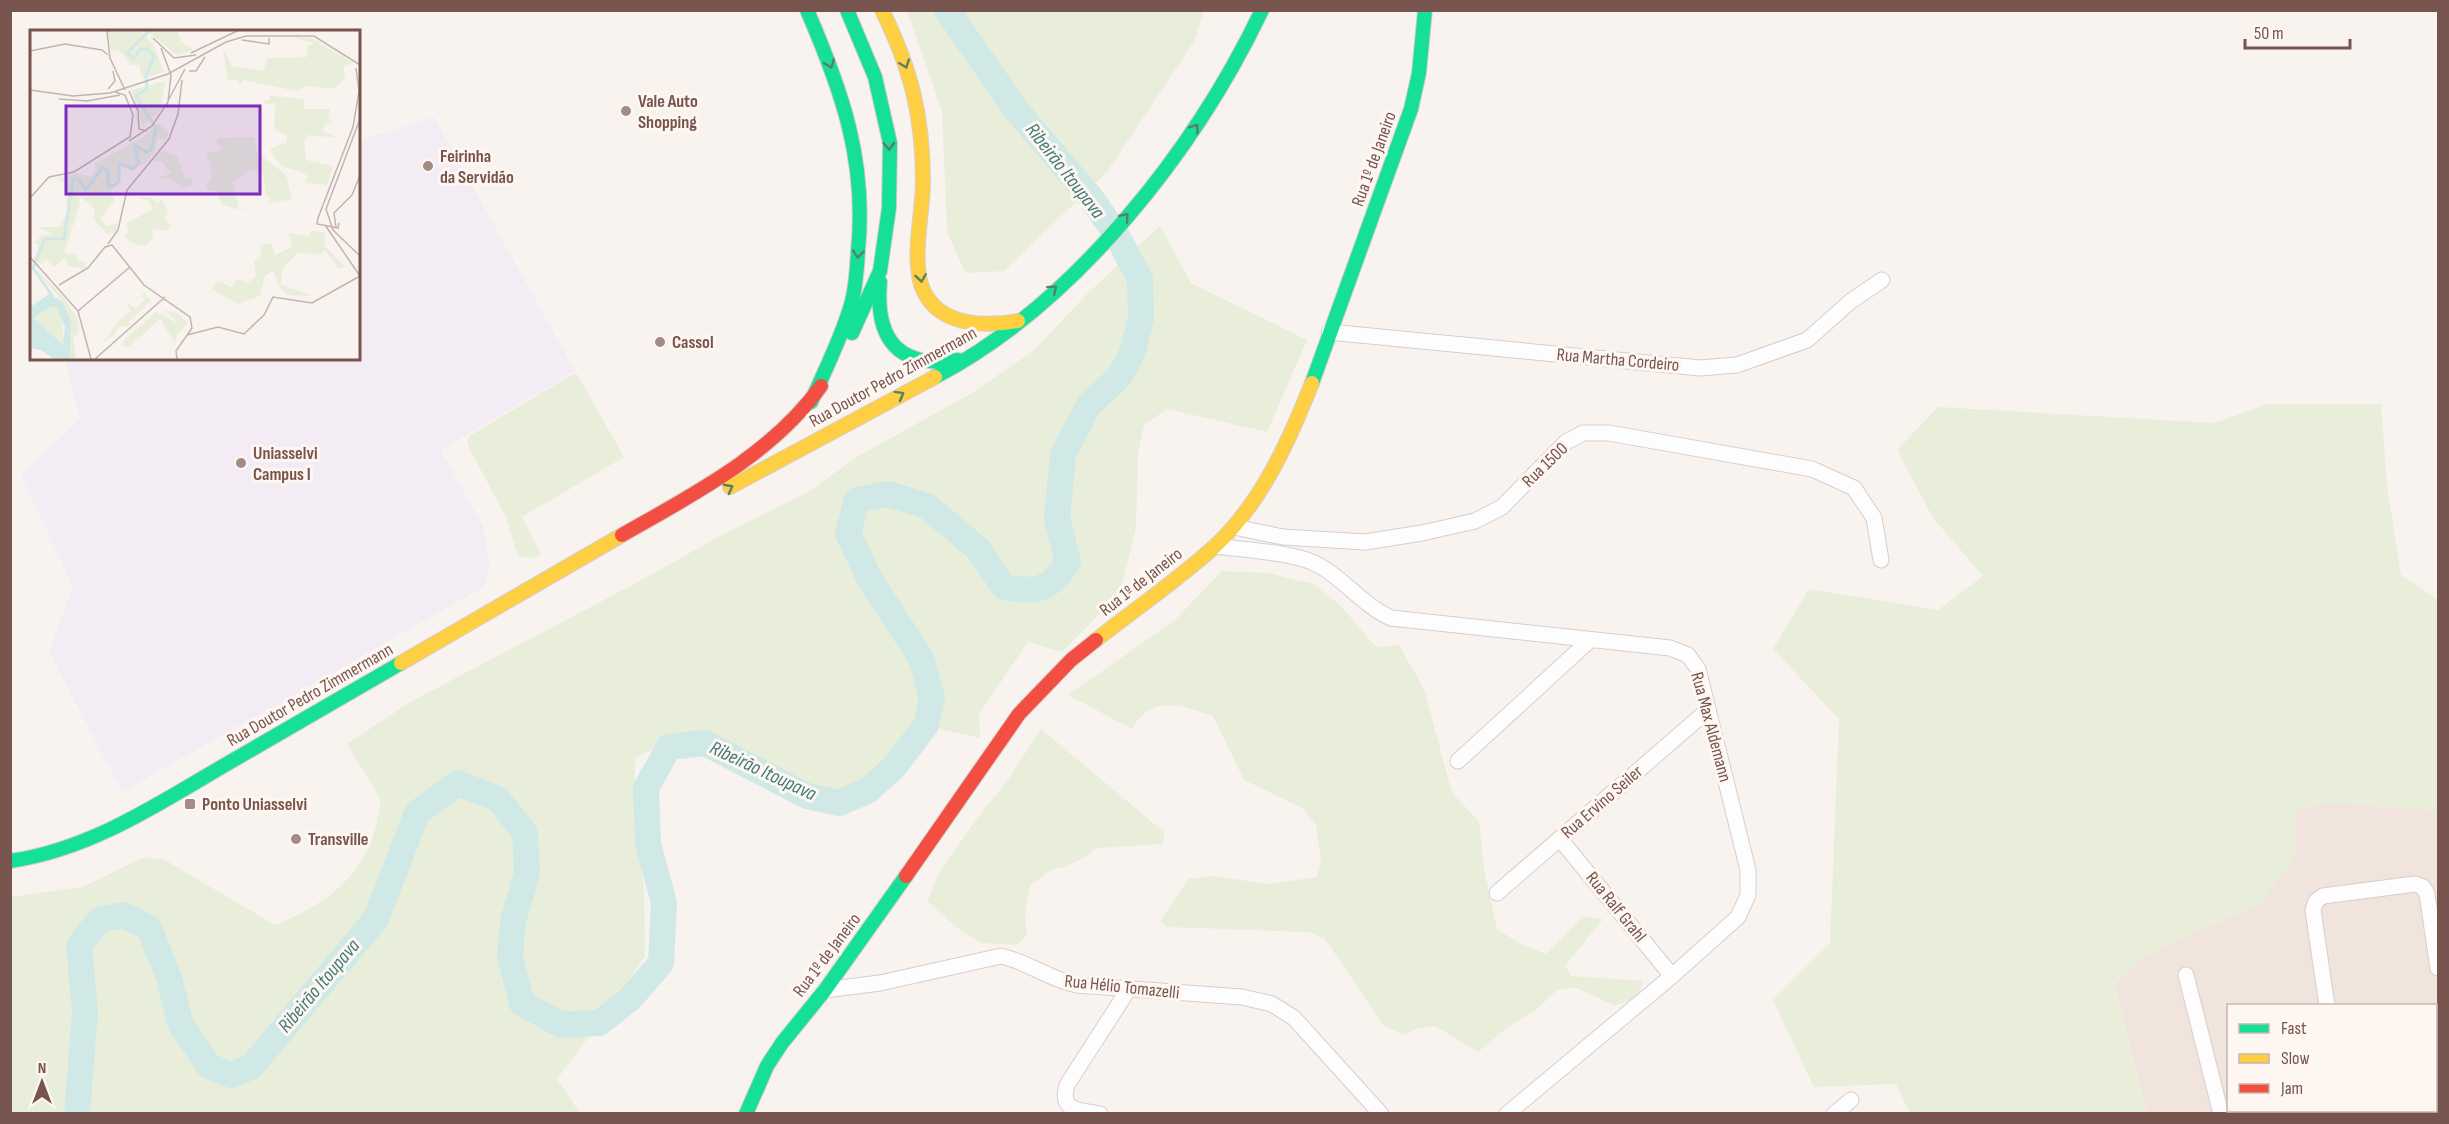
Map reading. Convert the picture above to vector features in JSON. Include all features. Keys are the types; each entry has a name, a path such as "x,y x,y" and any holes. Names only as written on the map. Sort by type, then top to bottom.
{"main road":[{"path":"807,10 828,57 850,120 857,147 861,184 858,255 849,312 811,402"},
{"name":"Rua Doutor Pedro Zimmermann","path":"10,861 76,845 96,838 127,822 714,482 752,456 811,402 841,354 880,271 889,208 890,143 875,77 847,10"},
{"path":"882,10 908,67 916,105 923,182 920,269 924,292 948,315 963,322 981,326 1018,321"},
{"name":"Rua Doutor Pedro Zimmermann","path":"618,537 722,492 969,357 1018,321 1089,258 1161,176 1214,103 1263,10"},
{"name":"Rua 1º de Janeiro","path":"746,1113 767,1066 782,1043 825,990 1019,714 1071,660 1215,546 1234,527 1266,482 1295,428 1411,108 1421,52 1425,10"},
{"path":"880,271 879,316 885,334 895,347 918,361 934,363 969,357"}],"street":[{"name":"Rua Martha Cordeiro","path":"1329,332 1700,368 1737,365 1808,340 1851,301 1882,280"},
{"name":"Rua 1500","path":"1234,527 1283,537 1365,542 1422,533 1475,521 1502,507 1566,442 1583,433 1609,433 1812,469 1854,488 1874,518 1881,560"},
{"name":"Rua Max Aldemann","path":"1215,546 1296,557 1318,565 1350,587 1377,611 1391,618 1670,648 1688,655 1698,669 1748,870 1748,895 1738,917 1672,976 1507,1113"},
{"path":"1458,761 1590,640"},
{"name":"Rua Ervino Seiler","path":"1497,893 1708,710"},
{"name":"Rua Ralf Grahl","path":"1560,839 1672,976"},
{"path":"2326,1004 2313,909 2316,901 2323,896 2415,884 2422,886 2427,894 2439,968"},
{"name":"Rua Hélio Tomazelli","path":"825,990 880,983 1001,956 1011,958 1056,980 1128,990 1242,997 1272,1004 1294,1018 1381,1113"},
{"path":"2186,975 2221,1113"},
{"path":"1100,1113 1073,1109 1066,1103 1064,1095 1067,1085 1128,990"},
{"path":"1834,1113 1851,1100"}],"shaded area":[{"name":"Uniasselvi Campus I","path":"434,117 575,371 441,450 484,528 490,568 482,588 122,792 49,651 73,586 21,476 80,418 65,360 360,360 360,141"},
{"path":"2330,803 2437,810 2438,1113 2147,1113 2114,984 2146,955 2191,934 2294,859 2295,809"}],"green space":[{"path":"907,10 1204,11 1195,40 1107,172 1004,271 965,273 947,231 942,111"},
{"path":"1160,226 1191,283 1307,340 1267,432 1167,409 1144,425 1138,453 1136,528 1120,593 1062,652 1028,642 979,714 980,738 913,723 897,757 885,770 871,781 838,792 820,791 801,785 739,748 689,732 635,758 634,812 644,888 645,956 618,998 557,1079 580,1113 11,1113 11,897 83,887 142,858 163,859 275,925 318,904 342,885 361,861 373,835 381,800 347,744 412,701 638,582 727,532 807,493 855,458 972,393 1033,351 1089,292"},
{"path":"577,374 624,457 522,517 541,555 534,558 518,556 506,517 469,448 467,440 471,435 571,375"},
{"path":"2268,404 2381,404 2387,486 2401,575 2438,600 2438,821 2437,810 2330,803 2296,809 2294,859 2260,904 2146,955 2114,983 2147,1113 1910,1113 1896,1084 1814,1087 1773,1000 1830,943 1839,719 1773,649 1809,589 1938,610 1983,576 1933,518 1897,450 1938,407 2215,423"},
{"path":"1222,571 1268,573 1314,584 1342,607 1376,647 1399,645 1424,689 1452,793 1479,821 1484,869 1497,929 1521,944 1546,954 1583,916 1603,919 1565,966 1571,976 1643,981 1638,997 1615,1006 1575,987 1557,990 1537,1009 1504,1030 1478,1052 1435,1026 1417,1029 1404,1035 1384,1026 1325,939 1308,932 1168,927 1160,922 1188,879 1213,876 1268,884 1317,877 1321,860 1316,825 1302,808 1244,780 1213,716 1179,706 1159,706 1149,710 1132,729 1068,695 1174,621"},
{"path":"1041,729 1164,832 1163,844 1097,848 1065,867 1052,869 1030,886 1025,913 1027,935 1017,945 981,943 956,927 927,901 940,871 1007,781"}],"waterway":[{"name":"Ribeirão Itoupava","path":"77,1114 85,1012 79,946 99,920 123,915 149,928 169,978 180,1023 209,1066 231,1075 251,1067 376,919 417,813 458,783 498,799 525,833 527,872 513,921 510,957 522,1003 561,1025 599,1023 630,999 661,963 664,903 648,844 646,788 669,747 705,743 807,796 839,803 869,790 895,766 926,725 932,698 921,658 869,578 848,533 857,500 888,494 927,506 978,549 1004,587 1025,590 1041,588 1061,572 1068,562 1057,518 1063,454 1089,405 1120,376 1132,353 1141,319 1140,279 1116,234 1091,198 1017,111 947,10"}],"traffic: fast":[{"path":"807,10 831,69 849,127 859,187 860,218 856,278 851,305 838,342 811,402"},
{"path":"847,10 875,77 890,143 889,208 880,271 852,333"},
{"path":"935,377 986,346 1036,309 1082,266 1126,219 1166,168 1202,116 1262,10"},
{"path":"1312,383 1411,109 1419,73 1425,10"},
{"path":"880,282 879,302 882,320 895,346 920,360 937,362 958,360"},
{"path":"10,861 66,847 118,826 401,663"},
{"path":"746,1114 767,1066 782,1043 825,990 906,876"}],"traffic: slow":[{"path":"882,10 901,52 918,114 923,182 918,267 924,292 941,312 965,322 992,324 1018,321"},
{"path":"730,487 935,377"},
{"path":"1096,640 1186,571 1231,530 1260,492 1272,471 1294,427 1312,383"},
{"path":"401,663 622,535"}],"traffic: jam":[{"path":"622,535 703,488 755,453 801,411 821,386"},
{"path":"906,876 1019,714 1071,660 1096,640"}],"place":[{"name":"Vale Auto Shopping","path":"626,111"},
{"name":"Feirinha da Servidão","path":"428,166"},
{"name":"Cassol","path":"660,342"},
{"name":"Uniasselvi Campus I","path":"241,463"},
{"name":"Ponto Uniasselvi","path":"190,804"},
{"name":"Transville","path":"296,839"}]}
